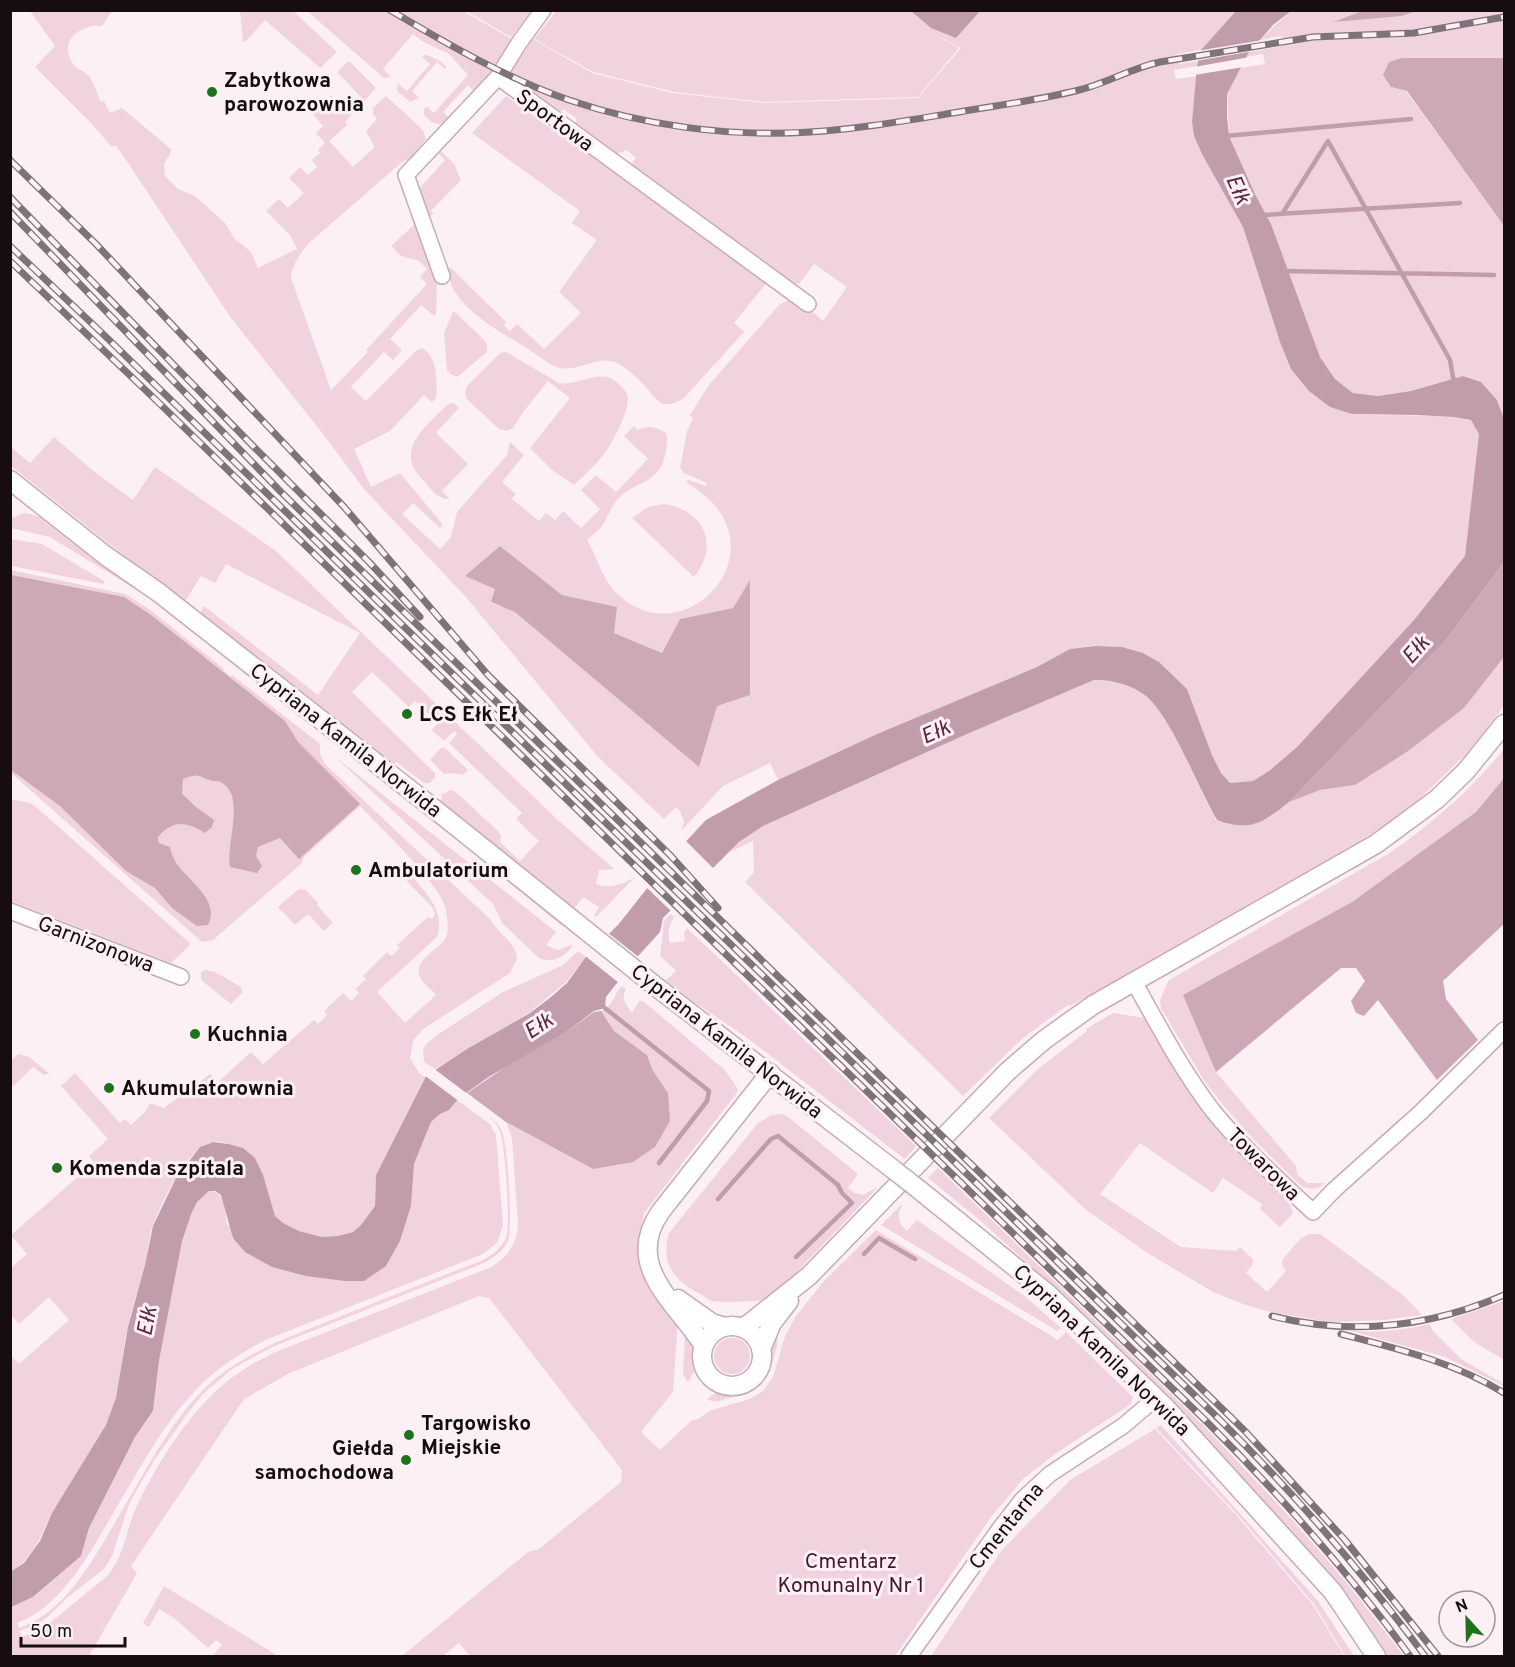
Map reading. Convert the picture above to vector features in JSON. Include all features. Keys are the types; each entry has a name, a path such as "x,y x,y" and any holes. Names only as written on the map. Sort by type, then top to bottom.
{"street":[{"path":"498,77 543,10"},
{"name":"Sportowa","path":"442,276 406,175 498,77 808,304"},
{"name":"Cypriana Kamila Norwida","path":"13,488 158,592 654,985 917,1188 1047,1293 1156,1398 1333,1592 1376,1656"},
{"path":"761,1349 772,1323 809,1276 1021,1059 1074,1017 1376,844 1437,799 1466,771 1504,724"},
{"name":"Garnizonowa","path":"10,911 181,977"},
{"name":"Towarowa","path":"1134,982 1177,1058 1208,1103 1241,1143 1313,1212 1334,1190 1421,1112 1504,1030"},
{"path":"704,1346 688,1322 666,1298 653,1275 649,1266 647,1247 650,1230 657,1217 770,1073"},
{"path":"653,1275 661,1285 712,1323 733,1328 757,1340 762,1358 756,1374 742,1384 733,1386 715,1381 708,1374 702,1359 704,1346 712,1334 733,1328 750,1323 809,1276"},
{"name":"Cmentarna","path":"909,1656 1000,1527 1022,1500 1050,1474 1123,1426 1156,1398"}],"green space":[{"path":"30,11 112,11 102,26 79,31 70,41 69,56 73,64 88,75 101,102 104,101 110,113 122,108 172,150 164,164 165,176 178,189 195,196 226,224 234,238 251,252 258,268 297,249 290,235 266,211 279,199 288,208 304,193 289,178 300,167 308,175 317,167 312,160 320,153 318,150 325,143 316,133 323,126 312,113 331,95 347,111 361,97 337,72 349,61 376,88 345,122 347,125 329,141 353,167 375,147 366,131 377,119 373,115 373,108 386,96 423,130 426,139 413,156 401,163 309,243 293,268 291,278 331,390 368,352 366,350 427,284 420,277 427,269 419,261 401,256 391,246 417,222 437,282 436,314 434,316 421,305 390,339 402,350 393,360 384,352 351,387 366,401 416,351 422,348 434,363 436,398 432,402 424,395 390,431 354,449 371,487 400,473 443,525 440,528 413,503 402,514 440,549 451,537 457,512 507,455 510,442 524,455 502,482 516,494 512,499 539,521 546,513 555,520 563,511 581,528 600,509 581,490 596,475 616,492 648,459 624,436 634,426 637,430 645,427 659,429 666,433 667,440 666,451 659,470 618,499 598,531 587,540 610,585 622,598 645,611 668,613 690,607 709,595 723,577 730,555 729,532 717,508 707,497 686,482 689,480 706,486 707,483 684,473 680,468 687,431 693,418 690,415 709,385 778,306 791,301 802,303 823,321 847,287 814,264 799,284 789,283 629,168 636,158 627,150 612,156 572,128 577,119 563,109 557,117 510,78 510,74 533,39 592,73 673,93 764,103 918,98 961,48 932,33 959,48 918,97 765,102 674,92 593,72 534,39 556,11 911,11 931,28 980,11 1236,11 1201,50 1177,54 1179,64 1198,61 1197,66 1174,70 1176,79 1197,76 1192,122 1194,136 1243,227 1280,342 1352,414 1471,420 1479,434 1465,556 1414,620 1297,747 1269,771 1253,781 1230,783 1221,773 1187,689 1159,662 1143,653 1122,647 1096,646 1070,649 1037,667 877,734 778,780 770,763 723,786 681,831 684,822 680,811 676,807 664,819 598,757 465,596 364,489 231,318 116,145 112,147 35,67 55,46","holes":["500,546 562,595 616,607 614,633 662,653 680,619 733,608 749,582 699,767 515,611 491,603 495,589 466,576"]},
{"path":"240,11 293,11 337,52 320,68 265,20 243,42"},
{"path":"307,11 463,11 514,40 498,66 476,93 468,85 443,112 451,119 437,124 424,115 424,109 426,106 434,113 468,75 449,54 413,34 383,69 391,77 384,78"},
{"path":"466,11 532,11 511,37"},
{"path":"1291,11 1365,11 1336,21 1402,16 1416,11 1504,11 1504,58 1402,58 1391,87 1406,91 1504,226 1504,419 1497,400 1481,382 1463,376 1411,391 1378,396 1353,393 1336,380 1320,357 1271,224 1229,136 1227,94 1240,68 1265,64 1263,54 1246,57 1249,52 1283,46 1282,36 1259,40"},
{"path":"424,55 436,59 446,67 445,69 437,62 412,91 419,98 410,102 397,91 398,84 407,91 430,64 422,57"},
{"path":"506,96 767,282 734,323 744,332 684,398 663,404 630,372 611,361 597,361 568,369 553,365 492,327 467,307 458,296 451,283 448,270 451,268 506,322 504,325 510,331 517,324 544,349 581,313 559,292 597,240 572,223 580,211 472,133"},
{"path":"440,150 454,164 461,180 431,211 433,213 429,218 419,189 445,160 437,152"},
{"path":"453,312 487,345 487,352 457,377 447,370 444,333"},
{"path":"506,352 559,383 604,377 615,381 627,394 627,407 612,442 597,462 574,485 552,470 530,448 570,398 548,381 513,428 507,431 499,429 467,399 465,394 467,386 500,353"},
{"path":"454,403 459,408 436,433 468,464 442,491 450,499 446,499 434,493 416,472 411,460 411,451 414,442 427,425 448,404"},
{"path":"54,437 97,474 133,500 155,467 276,551 558,820 614,869 599,870 596,884 616,885 635,877 596,917 594,916 599,907 583,897 574,909 565,903 444,807 441,801 442,793 450,790 456,792 499,832 500,842 520,861 539,841 516,819 522,813 449,743 457,734 454,731 444,741 432,730 438,723 415,701 409,707 372,672 352,692 435,773 430,783 424,783 396,762 392,767 199,615 204,606 318,695 360,633 226,564 215,583 201,576 184,603 11,466 10,446 30,463"},
{"path":"664,504 689,513 704,531 706,553 694,577 632,518 648,507"},
{"path":"24,513 39,517 99,564 152,597 224,654 226,658 150,598 50,537 11,528 11,518"},
{"path":"11,539 42,544 104,581 104,584 11,566"},
{"path":"11,570 125,594 149,609 230,676 232,675 320,744 320,754 325,764 491,920 514,948 517,959 510,973 423,1029 413,1041 410,1058 419,1073 425,1077 376,1175 375,1206 353,1232 322,1237 299,1231 283,1223 275,1216 243,1148 224,1142 212,1142 203,1146 185,1164 176,1177 151,1230 145,1266 126,1336 118,1390 111,1414 97,1442 54,1510 33,1551 11,1572 10,1355 19,1364 69,1320 49,1297 19,1324 11,1315 11,1268 27,1254 11,1235 94,1163 89,1156 108,1139 61,1086 75,1073 120,1123 125,1119 131,1125 146,1111 150,1103 164,1108 210,1074 218,1082 251,1052 263,1064 314,1020 318,1024 327,1015 324,1011 343,993 351,1001 359,993 355,989 366,979 363,976 387,952 391,956 400,948 397,945 428,917 431,919 435,915 433,908 405,879 414,878 430,898 437,912 439,928 437,937 377,992 405,1023 436,995 421,980 419,968 425,958 444,940 448,928 445,907 432,884 360,806 304,857 301,864 213,940 202,942 11,773"},
{"path":"1504,657 1504,705 1464,756 1415,803 1386,825 1349,847 1070,1006 1068,1005 1023,1038 963,1096 745,882 754,872 753,841 730,852 739,842 763,826 967,734 1094,680 1128,686 1141,692 1156,706 1175,736 1216,820 1269,818 1289,802 1320,790 1355,785 1464,708"},
{"path":"441,748 445,748 468,770 463,775 444,774 430,760"},
{"path":"1504,749 1504,778 1476,812 1352,902 1184,995 1216,1072 1296,1166 1297,1174 1307,1183 1325,1183 1314,1189 1301,1186 1256,1142 1205,1082 1161,1008 1160,1000 1169,980 1391,852 1452,804"},
{"path":"334,756 556,932 546,945 558,950 571,945 572,947 557,959 539,958 503,924 493,904"},
{"path":"389,784 555,917 562,924 387,786"},
{"path":"11,799 30,803 36,807 191,944 171,963 11,901"},
{"path":"300,889 306,890 333,923 324,931 308,914 295,925 278,907"},
{"path":"671,914 674,917 669,929 670,943 685,941 684,933 687,928 916,1146 905,1159 743,1035 688,998 666,980 676,971 660,956 664,921"},
{"path":"578,951 586,957 566,982 530,1012 435,1069 424,1062 423,1050 426,1044 437,1035 503,992 563,965"},
{"path":"205,970 215,972 241,987 242,993 231,1004 201,980 201,972"},
{"name":"Cmentarz Komunalny Nr 1","path":"622,986 626,989 625,1002 632,1013 639,1001 643,1001 725,1070 738,1089 644,1213 638,1251 643,1275 655,1296 678,1320 673,1392 641,1432 660,1450 691,1421 709,1411 750,1399 763,1391 773,1377 785,1336 796,1316 824,1281 876,1230 1058,1340 1066,1332 1133,1397 1131,1404 1055,1454 1023,1479 991,1517 895,1656 470,1656 459,1643 443,1656 402,1656 528,1552 539,1549 621,1482 622,1470 489,1298 479,1296 290,1373 244,1399 131,1566 137,1573 89,1656 11,1656 10,1607 34,1597 81,1556 89,1528 135,1437 153,1412 159,1361 182,1241 197,1202 209,1191 215,1192 219,1194 224,1203 227,1225 386,1266 400,1241 411,1206 414,1164 431,1122 449,1110 457,1100 490,1124 496,1135 503,1225 497,1243 483,1254 268,1339 214,1373 174,1416 74,1576 48,1604 17,1623 19,1628 36,1621 51,1610 78,1581 167,1435 189,1405 217,1377 269,1346 483,1260 500,1248 507,1230 506,1171 500,1132 488,1116 498,1125 504,1137 510,1220 508,1241 504,1248 484,1263 272,1347 232,1369 203,1394 157,1456 129,1504 112,1556 104,1569 68,1597 50,1615 39,1623 20,1631 22,1637 45,1627 112,1570 117,1562 135,1510 159,1465 190,1420 226,1382 273,1353 489,1268 506,1256 513,1245 518,1225 512,1138 506,1122 593,1169 668,1093 652,1069 647,1055 614,1031 601,1011 608,1007"},
{"path":"1113,1013 1145,1018 1202,1109 1244,1158 1280,1191 1291,1206 1293,1213 1280,1227 1260,1209 1262,1204 1223,1178 1213,1193 1140,1143 1100,1194 1181,1247 1236,1251 1240,1247 1253,1259 1253,1264 1246,1273 1267,1292 1286,1271 1282,1264 1283,1259 1300,1239 1309,1234 1320,1234 1403,1295 1422,1315 1384,1320 1328,1322 1266,1311 1213,1292 1146,1252 1085,1209 989,1118 1038,1069 1087,1031 1086,1029"},
{"path":"18,1054 29,1057 49,1073 44,1075 33,1067 11,1088 11,1061"},
{"path":"782,1114 858,1174 848,1188 863,1195 878,1187 796,1273 766,1299 736,1302 710,1300 683,1283 671,1270 666,1254 669,1233 758,1123 772,1115"},
{"path":"938,1168 1204,1426 1288,1515 1347,1583 1404,1656 1384,1656 1148,1380 1058,1291 982,1222 928,1178"},
{"path":"901,1205 899,1219 907,1231 917,1220 1027,1298 1061,1328 1057,1331 881,1225"},
{"path":"1504,1301 1504,1360 1474,1342 1451,1319"},
{"path":"1430,1324 1432,1330 1461,1359 1504,1386 1445,1357 1351,1331 1390,1331"},
{"path":"775,1330 776,1350 763,1381 752,1390 721,1401 707,1399 721,1392 744,1389 758,1380 764,1371"},
{"path":"685,1334 696,1357 695,1369 688,1382 683,1374"},
{"path":"732,1338 744,1344 750,1356 744,1368 732,1374 720,1368 714,1356 720,1344"},
{"path":"1161,1425 1318,1601 1354,1656 1345,1656 1314,1604 1238,1515 1156,1428"},
{"path":"1155,1429 1237,1516 1313,1605 1344,1656 931,1656 1002,1550 1070,1480"},
{"path":"164,1586 275,1654 274,1656 217,1656 214,1654 222,1645 216,1640 208,1648 174,1618 159,1609 149,1627 143,1623"}],"shaded area":[{"path":"1365,10 1416,11 1402,16 1333,22"},
{"path":"1402,58 1504,58 1504,226 1407,91 1391,87 1383,75 1389,62"},
{"path":"500,546 562,595 617,607 614,633 662,653 680,619 733,608 750,580 750,695 717,706 699,767 515,612 491,602 495,589 465,576"},
{"path":"1504,562 1504,657 1464,708 1408,751 1355,785 1320,790 1289,802 1446,640"},
{"path":"11,575 124,597 151,615 285,721 298,742 360,804 299,859 280,838 258,847 256,856 262,866 257,873 230,867 234,810 229,790 220,782 199,776 183,779 182,794 214,820 212,827 205,833 192,826 175,825 158,837 159,843 170,847 175,861 201,891 210,907 211,916 208,925 197,926 172,908 155,888 126,871 60,806 11,770"},
{"path":"1504,778 1504,924 1443,981 1446,999 1478,1040 1437,1080 1378,1000 1364,1016 1356,1013 1351,1001 1365,981 1356,968 1341,968 1216,1072 1183,995 1352,902 1476,812"},
{"path":"601,1011 614,1031 647,1055 652,1069 668,1093 670,1121 655,1147 633,1162 593,1169 506,1122 467,1093 514,1061 566,1032 594,1012"}],"water":[{"path":"911,11 980,11 956,38 931,28"},
{"name":"Ełk","path":"1236,11 1291,11 1273,25 1249,52 1227,94 1227,118 1229,136 1271,224 1320,357 1335,379 1353,393 1378,396 1411,391 1463,376 1481,382 1497,400 1504,419 1504,562 1446,640 1289,802 1256,823 1239,825 1217,820 1175,736 1156,706 1135,689 1114,682 1094,680 967,734 763,826 739,842 663,918 660,932 606,997 605,1008 594,1011 566,1032 490,1076 431,1122 414,1164 411,1206 400,1241 386,1266 364,1281 306,1276 272,1267 245,1252 233,1238 221,1195 215,1191 209,1191 197,1202 182,1241 159,1361 153,1411 135,1437 89,1528 81,1556 33,1597 11,1607 10,1572 24,1563 40,1541 52,1513 106,1425 116,1398 128,1327 153,1226 176,1178 200,1147 213,1142 229,1144 243,1148 255,1158 263,1175 275,1216 283,1223 299,1231 322,1237 353,1232 375,1206 376,1175 426,1076 467,1049 530,1013 567,983 588,954 618,925 675,853 706,820 778,780 877,734 1037,667 1070,649 1096,646 1122,647 1143,653 1159,662 1187,689 1221,773 1230,783 1253,781 1269,771 1297,747 1414,620 1465,556 1479,434 1471,420 1417,415 1352,414 1330,407 1309,391 1291,369 1243,227 1194,136 1192,122 1197,66 1201,50"}],"pier":[{"path":"1263,40 1254,51 1195,61 1197,51"},
{"path":"1250,57 1244,67 1194,75 1194,67"},
{"path":"684,839 715,870 673,913 644,885"},
{"path":"607,932 640,958 619,983 584,955"},
{"path":"433,1068 469,1095 460,1102 424,1075"}],"waterway":[{"path":"1226,136 1411,119"},
{"path":"1282,214 1328,141 1450,360 1454,383"},
{"path":"1262,215 1460,203"},
{"path":"1284,271 1494,275"},
{"path":"605,1008 709,1091 707,1101 659,1163"},
{"path":"718,1199 771,1139 778,1136 838,1185 852,1203 796,1257"},
{"path":"864,1254 879,1238 915,1259"}],"railway":[{"path":"390,10 500,71 569,100 657,123 749,133 829,131 903,121 1064,94 1160,62 1313,37 1414,33 1504,17"},
{"path":"10,160 96,244 345,508 488,675 671,856 718,908"},
{"path":"10,197 369,562 420,617"},
{"path":"10,212 281,492 1245,1431 1345,1540 1438,1656"},
{"path":"10,246 1216,1416 1325,1532 1425,1656"},
{"path":"10,261 159,403 1207,1422 1313,1535 1410,1656"},
{"path":"1272,1316 1331,1326 1390,1325 1448,1315 1504,1295"},
{"path":"1341,1334 1445,1365 1504,1393"}],"place":[{"name":"Zabytkowa parowozownia","path":"212,92"},
{"name":"LCS Ełk Eł","path":"407,714"},
{"name":"Ambulatorium","path":"356,870"},
{"name":"Kuchnia","path":"195,1034"},
{"name":"Akumulatorownia","path":"109,1088"},
{"name":"Komenda szpitala","path":"57,1168"},
{"name":"Targowisko Miejskie","path":"409,1435"},
{"name":"Giełda samochodowa","path":"406,1460"}]}
